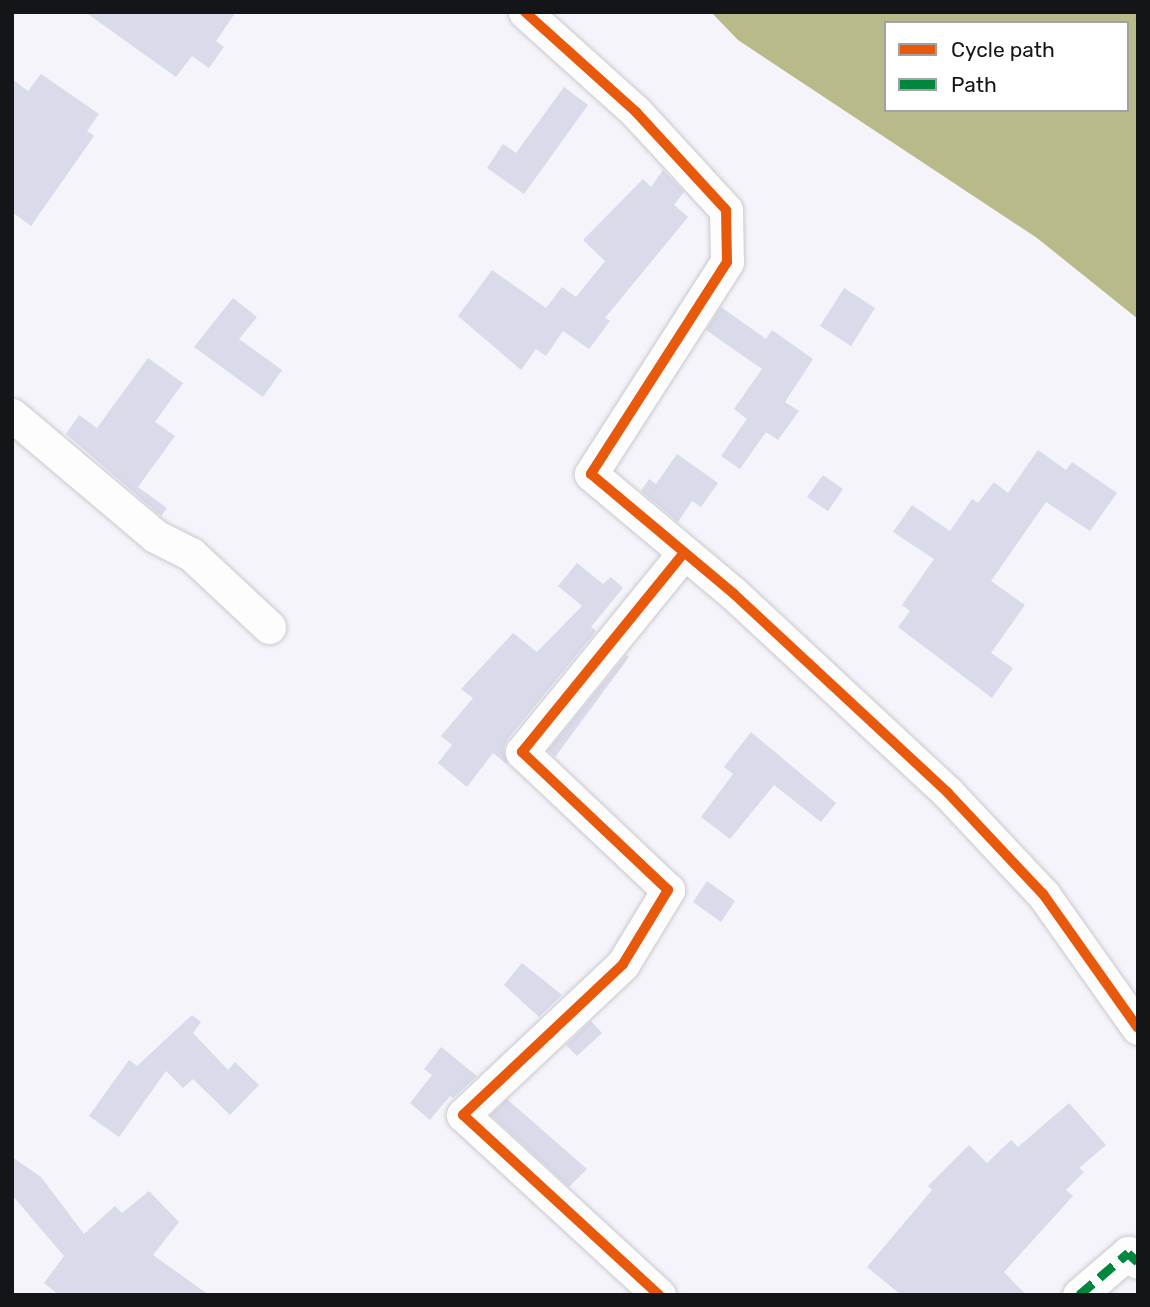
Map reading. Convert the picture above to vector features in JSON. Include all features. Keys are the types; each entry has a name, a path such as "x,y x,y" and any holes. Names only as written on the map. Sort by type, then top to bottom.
{"street":[{"path":"524,12 636,112 726,210 727,262 591,474 684,553 948,793 1043,894 1138,1028"},
{"path":"12,415 155,536 191,554 269,627"},
{"path":"659,1295 463,1115 622,964 668,890 522,752 684,553"},
{"path":"1079,1295 1128,1253 1138,1262"}],"shaded area":[{"path":"711,12 1138,12 1138,319 1037,238 738,40"}],"building":[{"path":"85,12 236,12 216,41 224,47 209,68 192,56 176,77"},
{"path":"41,74 99,114 87,131 94,136 31,226 12,212 12,79 28,91"},
{"path":"564,87 588,105 524,194 487,168 503,144 516,153"},
{"path":"663,170 684,192 674,205 688,217 605,318 610,321 589,349 563,331 546,356 536,349 521,370 458,316 492,270 546,308 562,287 576,297 605,261 583,240 643,179 651,187"},
{"path":"844,288 875,308 851,346 820,326"},
{"path":"233,298 257,317 239,339 282,370 263,397 194,347"},
{"path":"721,307 766,339 772,330 813,359 785,402 799,411 778,440 766,432 740,469 721,456 747,419 734,409 762,369 706,330"},
{"path":"148,358 183,383 155,422 175,436 138,487 167,508 161,516 66,434 79,415 97,428"},
{"path":"1038,450 1066,470 1072,462 1117,493 1090,531 1046,502 991,581 1025,605 991,653 1013,668 992,698 898,627 910,611 902,605 934,559 893,532 912,505 950,531 972,499 978,503 994,482 1008,493"},
{"path":"677,454 718,483 701,507 692,501 678,522 641,491 649,479 656,484"},
{"path":"823,475 843,489 828,511 807,497"},
{"path":"577,563 603,584 611,577 623,588 591,627 596,631 507,740 503,749 508,765 493,753 467,787 438,763 452,745 441,736 473,698 461,689 513,633 537,652 582,606 558,586"},
{"path":"626,655 629,657 555,757 548,750"},
{"path":"751,732 836,803 821,822 774,785 730,839 701,817 733,774 724,767"},
{"path":"707,881 735,901 721,922 693,902"},
{"path":"522,963 562,995 539,1017 504,985"},
{"path":"192,1015 201,1022 193,1033 228,1070 235,1062 259,1085 230,1115 193,1079 183,1088 166,1071 119,1137 89,1116 129,1060 137,1066"},
{"path":"591,1021 602,1033 577,1056 566,1045"},
{"path":"441,1047 477,1076 453,1098 450,1096 430,1120 410,1103 432,1075 424,1069"},
{"path":"507,1099 587,1169 569,1187 491,1115"},
{"path":"1069,1103 1106,1145 1079,1168 1084,1172 1066,1190 1073,1196 1004,1272 1026,1295 901,1295 867,1267 932,1190 928,1186 969,1145 987,1163 1011,1140 1018,1147"},
{"path":"12,1157 41,1177 84,1234 115,1206 122,1213 149,1191 179,1222 153,1255 209,1295 59,1295 44,1283 64,1256 12,1195"}],"marked path":[{"path":"1079,1295 1128,1253 1138,1262"}],"cycle path":[{"path":"525,12 636,112 726,210 727,262 591,474 734,594 948,793 1043,894 1138,1028"},
{"path":"659,1295 463,1115 623,964 668,890 522,752 684,553"}]}
